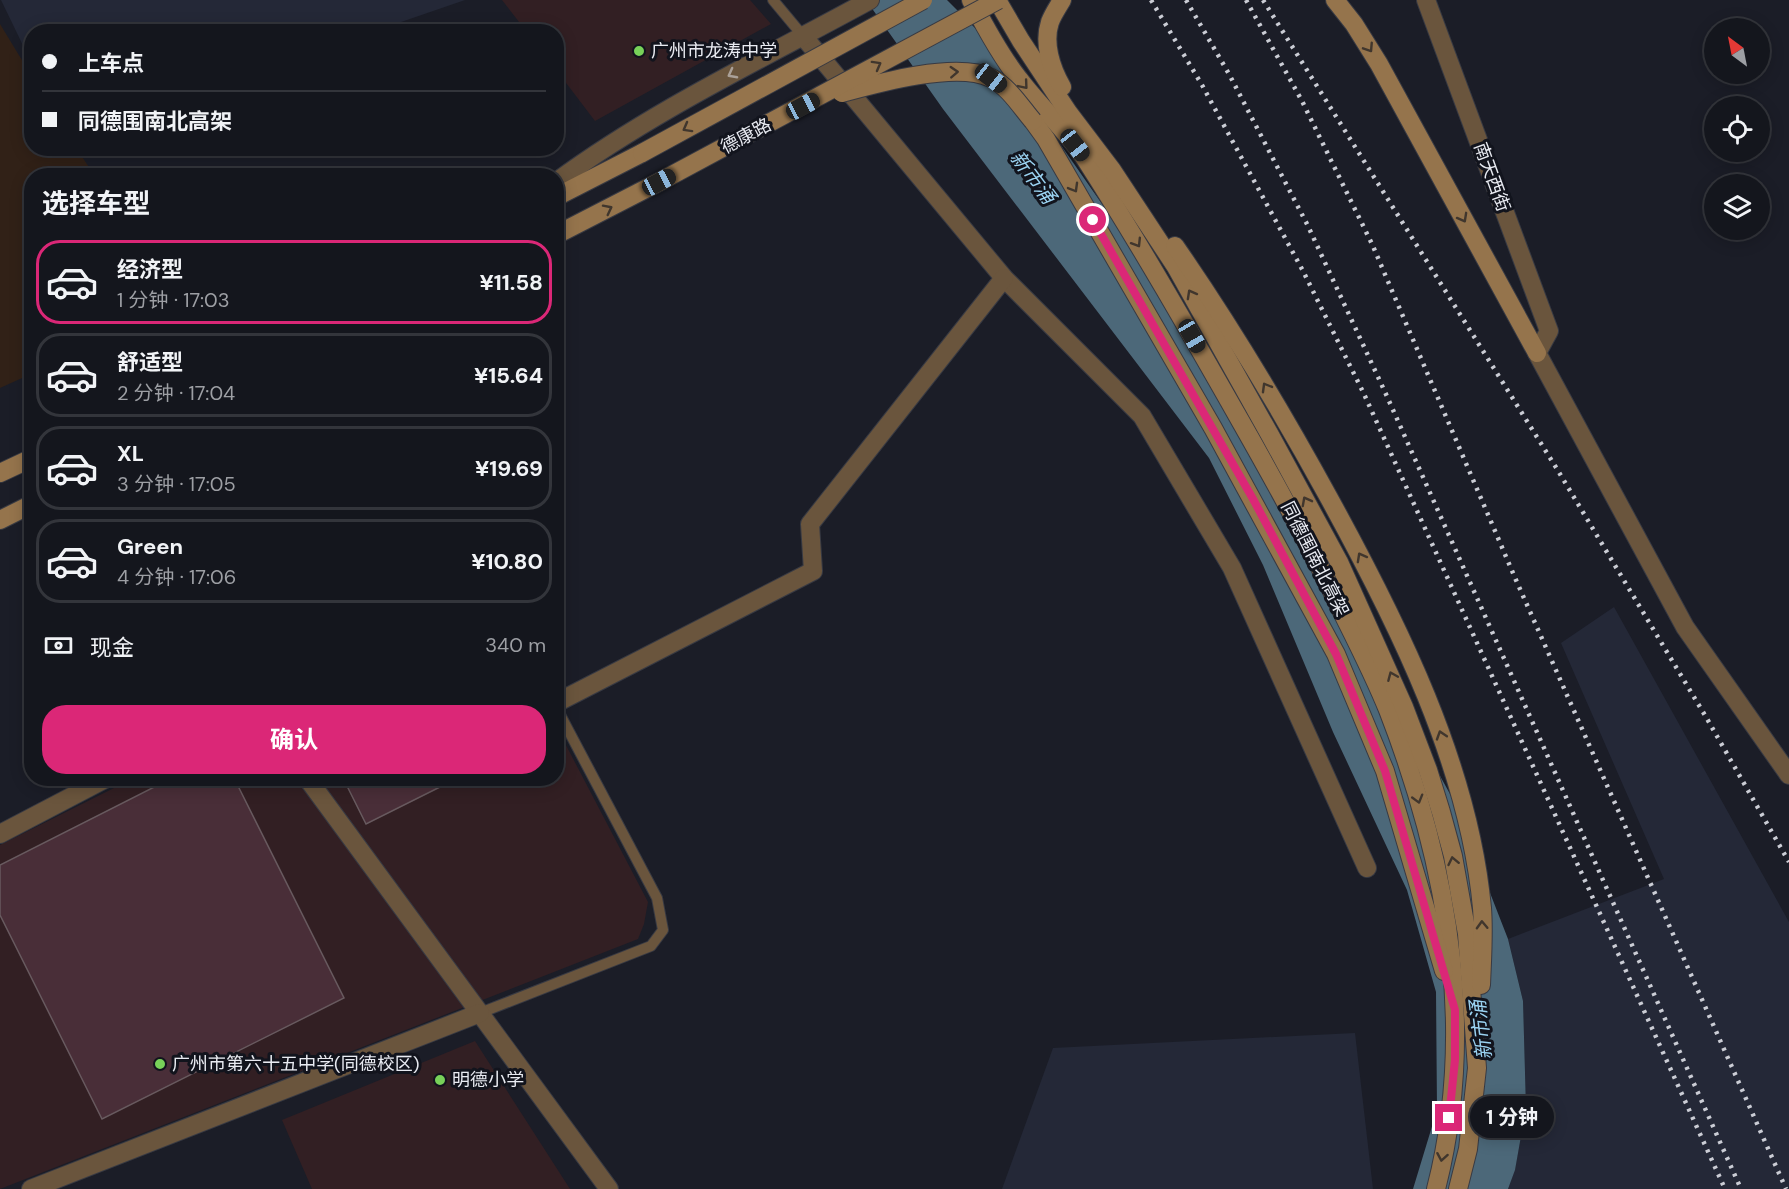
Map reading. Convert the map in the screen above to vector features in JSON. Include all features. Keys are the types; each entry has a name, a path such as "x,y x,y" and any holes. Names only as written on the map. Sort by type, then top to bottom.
{"main road":[{"name":"德康路","path":"564,193 923,0"},
{"name":"同德围南北高架","path":"971,0 1019,79 1084,157 1158,278 1322,569 1388,709 1432,847 1443,897 1454,975 1455,1060 1452,1094 1436,1189"},
{"name":"德康路","path":"564,231 814,100 997,0"},
{"name":"同德围南北高架","path":"997,0 1068,112 1112,170 1176,267 1339,562 1404,706 1428,770 1453,856 1467,933 1477,1068 1468,1149 1458,1189"},
{"path":"1062,0 1050,22 1048,50 1056,75 1093,136 1160,224 1253,366 1370,573 1437,725 1470,834 1480,897 1483,935 1477,1068"},
{"path":"1335,0 1354,24 1379,64 1537,353"},
{"path":"814,100 878,83 958,71 971,73 991,78 1006,89 1046,139 1213,428 1336,654 1385,771 1455,1010"},
{"path":"0,473 24,462"},
{"path":"0,520 24,508"}],"street":[{"path":"564,177 628,133 706,87 870,0"},
{"name":"南天西街","path":"1426,0 1549,331 1537,353"},
{"path":"803,36 1004,278 1142,416 1232,568 1367,868"},
{"path":"564,701 813,571 810,524 1004,278"},
{"path":"1537,353 1685,627 1789,775"},
{"path":"0,834 92,786"},
{"path":"313,786 609,1189"},
{"path":"31,1189 480,1013"}],"lane":[{"path":"773,0 803,36"},
{"path":"480,1013 651,946 663,930 657,898 564,720"}],"shaded area":[{"path":"1,0 465,0 395,24 24,24 24,48"},
{"name":"广州市龙涛中学","path":"502,0 750,0 771,24 595,121 564,80 564,24 521,24"},
{"path":"0,24 24,63 24,156 82,156 89,168 24,168 24,377 0,388"},
{"path":"1614,607 1789,922 1789,1189 1508,1189 1515,1169 1526,1108 1523,1001 1508,939 1664,879 1561,643"},
{"name":"广州市第六十五中学(同德校区)","path":"564,741 648,902 644,924 638,939 0,1189 0,845 118,786 564,786"},
{"path":"1355,1033 1373,1189 1002,1189 1053,1048"},
{"name":"明德小学","path":"475,1041 570,1189 312,1189 282,1120"}],"water":[{"name":"新市涌","path":"866,0 947,0 989,42 1206,353 1455,803 1508,939 1523,1001 1526,1108 1515,1170 1508,1189 1413,1189 1437,1110 1436,992 1407,890 1333,732 1263,565 1209,458 943,109"}],"building":[{"path":"156,786 238,786 344,998 102,1119 0,915 0,865"},
{"path":"347,786 442,786 366,824"}],"railway":[{"path":"1151,0 1202,85 1303,271 1364,394 1725,1189"},
{"path":"1186,0 1229,74 1308,226 1385,392 1741,1189"},
{"path":"1246,0 1302,101 1372,244 1516,580 1786,1189"},
{"path":"1263,0 1557,469 1706,717 1789,862"}],"place":[{"name":"广州市龙涛中学","path":"639,51"},
{"name":"广州市第六十五中学(同德校区)","path":"160,1064"},
{"name":"明德小学","path":"440,1080"}],"route":[{"path":"1093,220 1253,499 1336,654 1385,771 1455,1010 1455,1060 1449,1118"}]}
